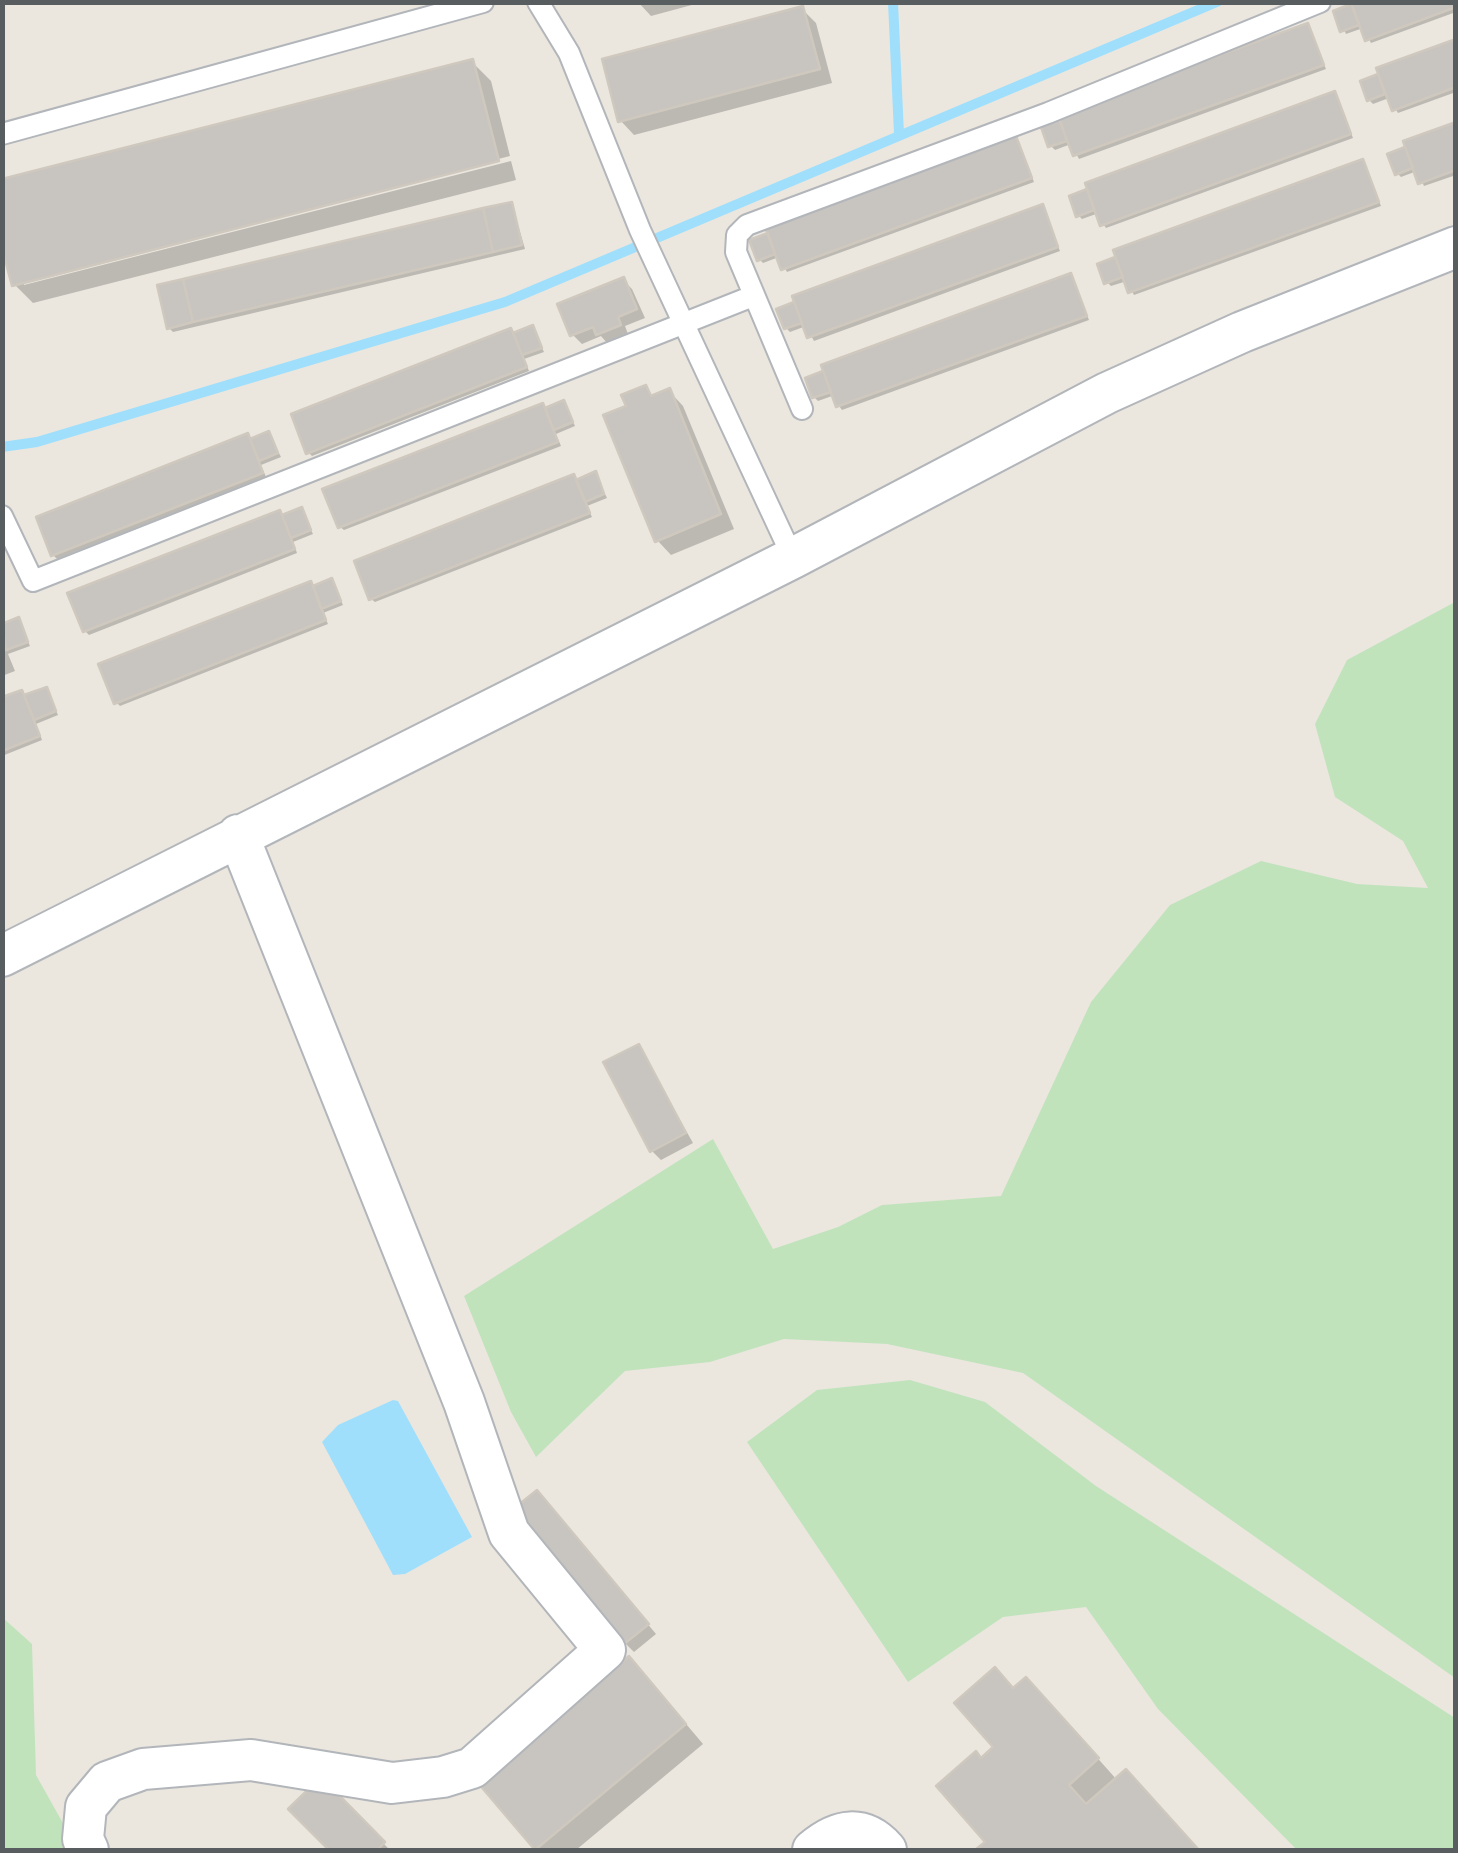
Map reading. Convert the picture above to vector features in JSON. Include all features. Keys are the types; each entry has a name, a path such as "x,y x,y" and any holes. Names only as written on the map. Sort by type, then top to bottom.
{"street":[{"path":"2,956 793,558 1108,392 1242,332 1456,247"},
{"path":"88,1850 83,1839 86,1807 107,1782 143,1769 250,1760 392,1782 442,1777 472,1768 605,1650 509,1533 464,1402 238,835"},
{"path":"813,1850 826,1838 850,1830 876,1838 886,1850"}],"lane":[{"path":"2,134 482,2"},
{"path":"538,2 568,53 640,230 793,558"},
{"path":"802,410 736,252 738,236 747,226 1048,113 1320,2"},
{"path":"2,516 34,581 753,296"}],"green space":[{"path":"1455,602 1455,1678 1023,1373 887,1344 784,1339 710,1362 625,1371 536,1457 511,1412 464,1296 713,1139 773,1249 838,1227 882,1205 1001,1196 1091,1002 1170,905 1261,861 1357,884 1428,888 1403,841 1335,797 1315,724 1347,660"},
{"path":"910,1380 985,1402 1096,1486 1455,1718 1455,1850 1297,1850 1158,1709 1086,1607 1003,1617 908,1682 747,1442 817,1390"},
{"path":"2,1617 32,1644 36,1775 78,1850 3,1850"}],"water":[{"path":"398,1401 472,1537 405,1574 393,1575 322,1442 338,1425"}],"building":[{"path":"1351,2 1456,2 1456,7 1365,41"},
{"path":"1351,4 1359,25 1340,32 1333,11"},
{"path":"803,6 820,69 618,122 602,59"},
{"path":"1308,23 1324,65 1073,156 1057,114"},
{"path":"1456,39 1456,87 1392,111 1376,68"},
{"path":"473,59 499,161 12,286 2,248 2,179"},
{"path":"1378,74 1385,94 1367,101 1360,81"},
{"path":"1335,91 1351,134 1100,226 1085,183"},
{"path":"1060,120 1067,141 1048,147 1041,127"},
{"path":"1456,122 1456,170 1418,184 1403,141"},
{"path":"1016,136 1032,178 781,270 765,227"},
{"path":"1405,147 1413,168 1395,175 1387,154"},
{"path":"1363,159 1379,202 1128,293 1113,250"},
{"path":"1087,189 1094,210 1076,217 1069,196"},
{"path":"512,202 522,245 493,252 483,208"},
{"path":"1043,204 1058,247 807,338 792,296"},
{"path":"483,208 493,252 193,322 183,279"},
{"path":"768,233 775,254 757,261 749,240"},
{"path":"1115,257 1123,277 1104,284 1097,264"},
{"path":"1071,273 1087,316 836,407 821,365"},
{"path":"624,277 637,309 618,317 621,325 596,335 593,327 570,336 557,304"},
{"path":"183,279 193,322 167,329 157,285"},
{"path":"794,302 802,323 784,329 776,309"},
{"path":"533,325 542,348 522,355 513,333"},
{"path":"511,328 527,367 306,454 291,414"},
{"path":"823,371 831,392 812,398 805,378"},
{"path":"646,385 651,396 670,388 721,514 655,542 603,415 626,406 621,395"},
{"path":"564,400 573,422 554,430 545,408"},
{"path":"543,403 558,442 338,528 322,489"},
{"path":"269,431 278,453 259,461 250,439"},
{"path":"248,433 263,473 51,556 36,517"},
{"path":"596,471 604,494 585,502 576,480"},
{"path":"574,474 590,513 369,600 354,561"},
{"path":"302,507 311,530 291,538 282,515"},
{"path":"280,510 295,549 83,632 67,593"},
{"path":"332,578 341,601 321,609 313,586"},
{"path":"311,581 326,620 114,704 98,664"},
{"path":"19,617 28,642 6,650 2,624"},
{"path":"47,687 56,711 34,720 24,695"},
{"path":"22,690 40,736 2,751 2,697"},
{"path":"639,1044 686,1133 650,1152 603,1062"},
{"path":"537,1490 649,1624 624,1644 512,1510"},
{"path":"629,1656 686,1724 535,1850 478,1783"},
{"path":"995,1667 1013,1688 1026,1677 1099,1758 1069,1785 1086,1804 1126,1769 1199,1850 975,1850 985,1842 936,1786 976,1751 981,1758 993,1747 954,1703"},
{"path":"321,1777 385,1842 377,1850 329,1850 288,1809"}],"waterway":[{"path":"893,2 899,134"},
{"path":"2,447 37,442 505,302 1217,2"}]}
